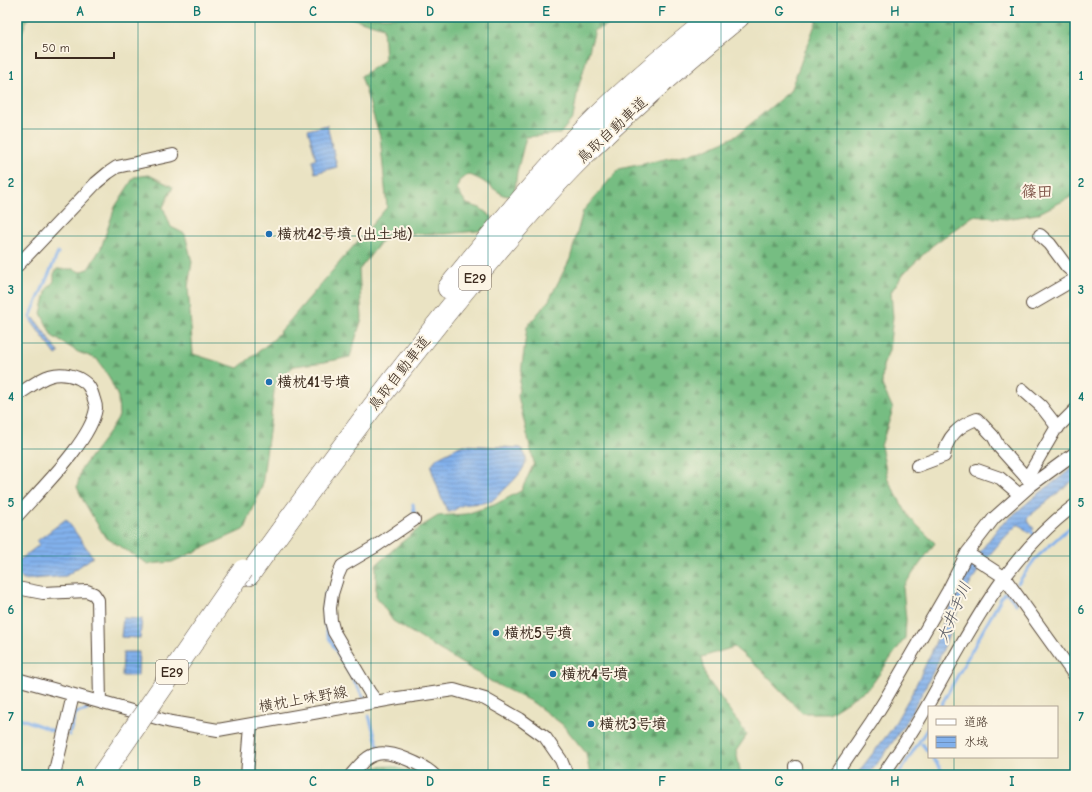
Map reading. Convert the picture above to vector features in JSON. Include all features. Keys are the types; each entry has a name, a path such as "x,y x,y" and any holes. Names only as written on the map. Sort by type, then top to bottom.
{"highway":[{"name":"鳥取自動車道","path":"102,775 441,298 503,218 566,148 623,93 712,17"},
{"name":"鳥取自動車道","path":"112,775 246,572 406,364 518,226 577,162 679,68 739,17"}],"street":[{"path":"17,266 82,197 108,173 117,167 172,155"},
{"path":"1040,235 1050,244 1071,270"},
{"path":"1032,304 1075,279"},
{"path":"17,395 49,375 68,374 81,380 90,387 96,407 91,425 78,446 17,516"},
{"path":"1024,390 1041,406 1058,428"},
{"path":"835,775 885,700 948,591 967,553 994,518 1020,495 1030,481 1058,428 1075,410"},
{"path":"917,466 944,456 947,446 955,432 963,424 977,419 993,436 999,447 1008,458 1030,481"},
{"path":"1030,481 1075,453"},
{"path":"977,470 1000,478 1020,495"},
{"path":"884,775 924,710 975,620 1004,577 1026,549 1075,505"},
{"path":"377,702 366,687 334,632 331,622 330,608 332,594 342,566 376,546 414,520"},
{"path":"967,553 1004,577 1075,676"},
{"path":"17,588 43,593 87,591 94,594 98,600 100,702"},
{"name":"横枕上味野線","path":"17,679 170,722 218,730 454,690 485,699 520,719 545,737 561,760 567,775"},
{"path":"54,775 73,695"},
{"path":"247,775 251,725"},
{"path":"351,775 368,758 383,753 393,755 424,767 434,775"}],"green space":[{"path":"17,17 28,17 17,46"},
{"path":"348,17 627,17 595,30 578,89 573,118 560,134 526,137 517,172 514,197 503,195 481,180 468,174 459,181 457,190 467,204 480,208 492,217 488,230 445,234 388,233 359,270 362,318 350,357 294,366 275,384 262,486 245,529 172,562 148,564 105,537 84,502 77,487 81,469 107,435 119,416 118,397 109,377 97,359 78,352 52,336 41,313 47,289 54,281 54,274 57,269 74,269 80,272 88,269 101,248 115,207 134,177 149,175 173,187 163,207 171,227 185,234 192,262 188,287 193,354 238,368 274,339 387,207 380,137 361,76 385,60 383,28"},
{"path":"818,17 1071,17 1075,19 1075,195 1037,214 1006,219 973,216 933,245 904,273 891,292 893,317 889,350 883,366 882,385 893,409 881,446 888,480 909,517 935,543 903,587 906,620 905,638 870,687 829,713 802,713 762,671 734,647 702,657 706,677 747,735 736,751 741,775 590,775 586,753 562,724 532,702 492,682 393,621 376,596 376,565 422,526 438,516 466,514 494,505 521,491 534,463 518,396 527,327 549,300 570,259 583,211 619,169 702,151 736,136 790,91"},
{"path":"392,766 416,775 365,775 374,767"}],"water":[{"path":"327,125 337,167 315,173 312,161 316,159 308,130"},
{"path":"34,318 59,353 56,355 31,321"},
{"path":"464,445 520,448 526,456 525,463 523,469 518,475 492,501 463,505 448,512 431,468 432,464 438,457"},
{"name":"大井手川","path":"1075,466 1075,479 1028,517 1027,520 1034,529 1028,533 1020,525 1017,525 995,548 976,574 958,610 939,660 911,713 887,750 868,775 856,775 891,730 912,693 932,651 958,586 968,568 998,528 1033,498"},
{"path":"66,519 93,557 66,576 23,580 17,573 17,562 39,545 37,541"},
{"path":"123,618 142,619 140,638 121,637"},
{"path":"123,652 139,652 138,676 122,676"}],"waterway":[{"path":"34,322 30,317 58,253"},
{"path":"413,504 414,512 417,518"},
{"path":"1018,583 1035,559 1075,524"},
{"path":"1028,528 1036,537"},
{"path":"327,591 323,609 330,640 364,698"},
{"path":"941,706 1004,593"},
{"path":"1007,593 1016,604"},
{"path":"69,735 76,713 87,710"},
{"path":"369,716 378,746"},
{"path":"17,717 56,732"},
{"path":"898,775 928,728"},
{"path":"922,744 928,752"},
{"path":"933,758 945,775"}],"place":[{"name":"横枕42号墳 (出土地)","path":"269,234"},
{"name":"横枕41号墳","path":"269,382"},
{"name":"横枕5号墳","path":"496,633"},
{"name":"横枕4号墳","path":"553,674"},
{"name":"横枕3号墳","path":"591,724"}],"district":[{"name":"篠田","path":"1037,191"}]}
